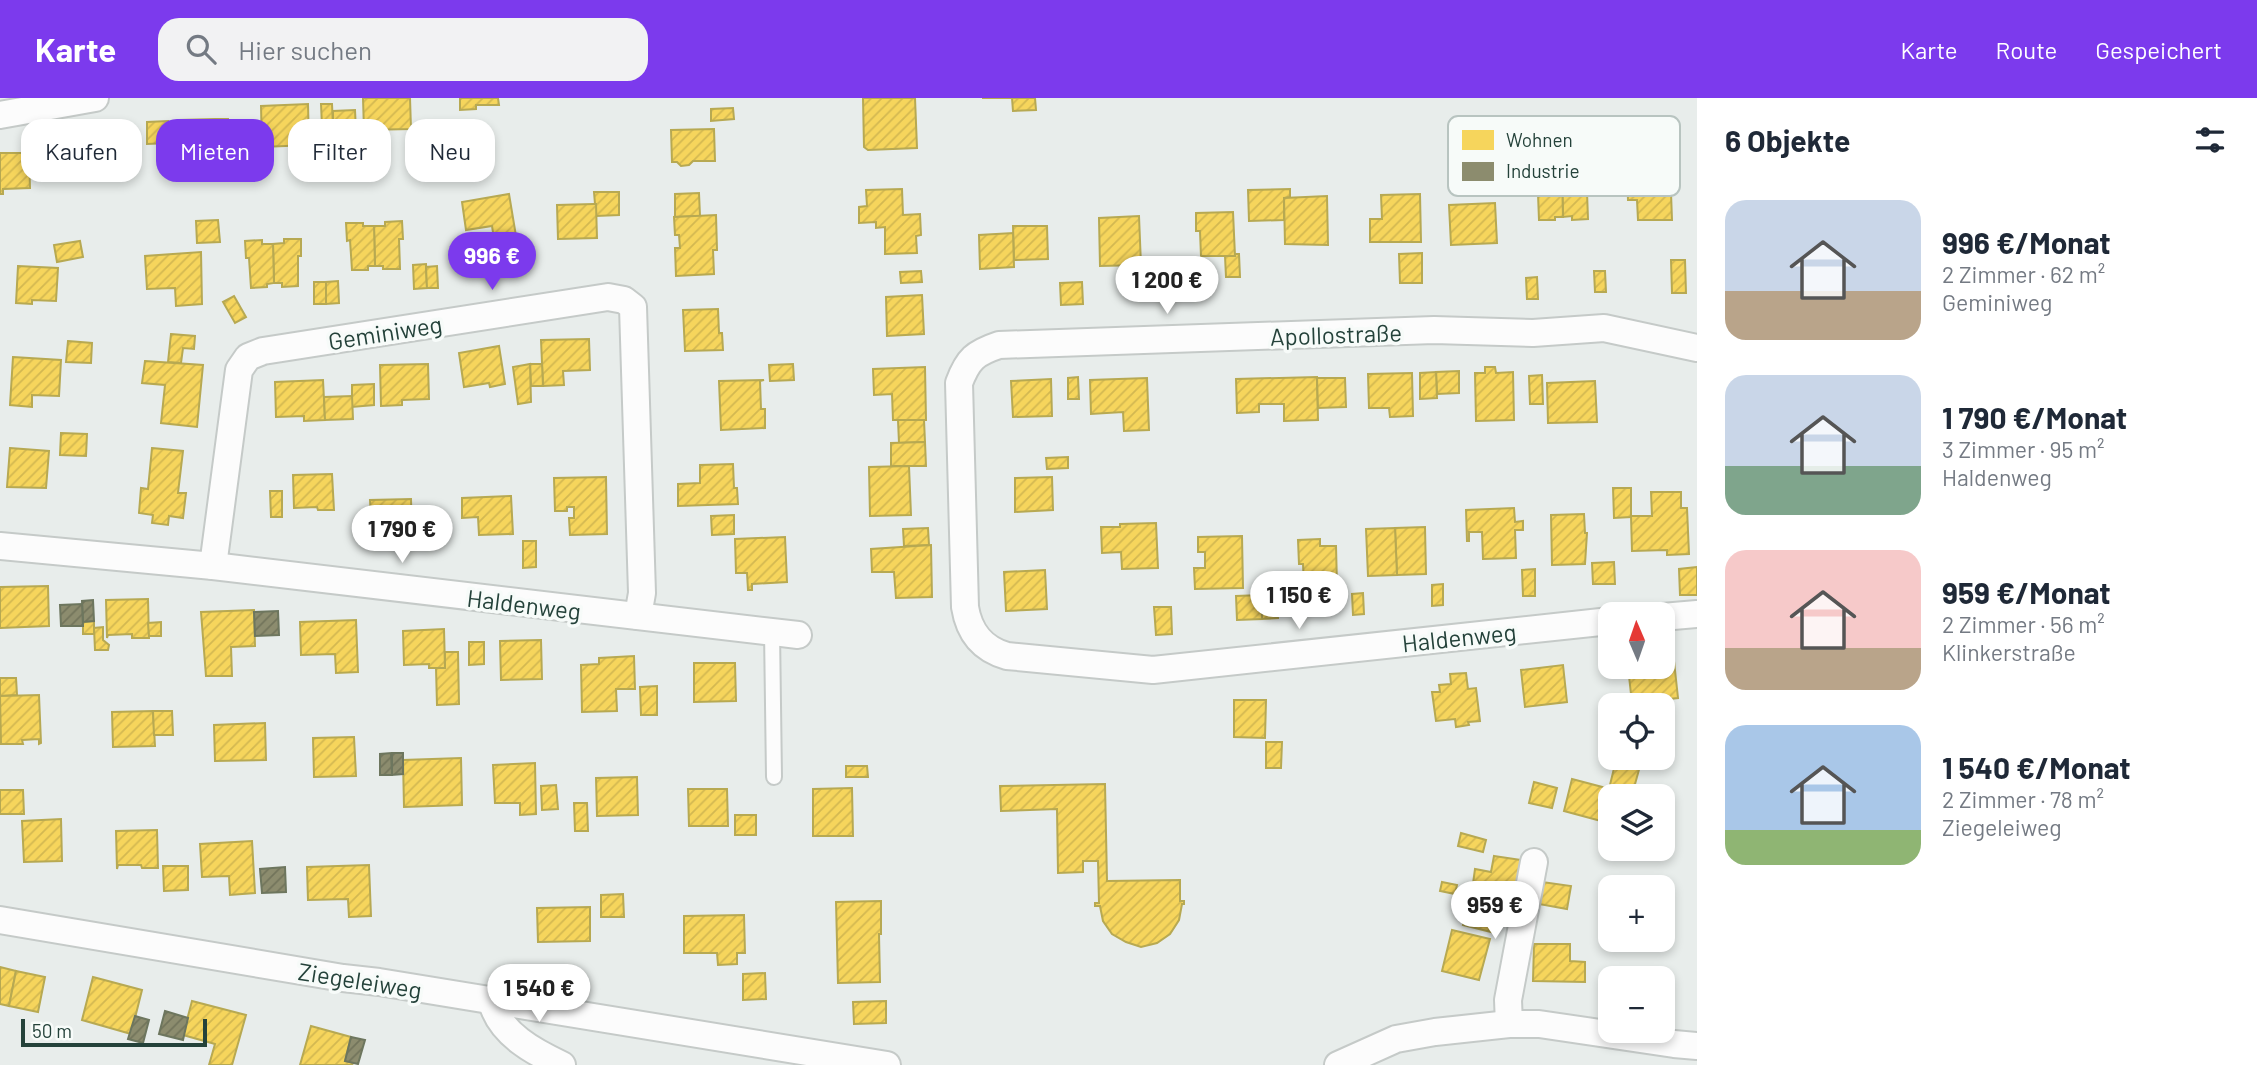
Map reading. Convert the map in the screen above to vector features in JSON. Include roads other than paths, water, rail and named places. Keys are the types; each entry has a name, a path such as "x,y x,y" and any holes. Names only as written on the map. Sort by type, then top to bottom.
{"street":[{"path":"0,115 95,98"},
{"name":"Geminiweg","path":"213,566 239,370 248,357 264,351 608,297 624,300 633,307 642,593 638,616"},
{"name":"Apollostraße","path":"978,640 967,621 964,607 959,383 965,366 978,352 999,345 1434,330 1533,333 1604,328 1697,348"},
{"name":"Haldenweg","path":"0,546 213,566 798,635"},
{"path":"1675,616 1697,614"},
{"name":"Haldenweg","path":"978,640 993,652 1007,656 1153,670 1598,622"},
{"path":"1509,1024 1508,1000 1534,862"},
{"name":"Ziegeleiweg","path":"0,920 887,1065"},
{"path":"492,1002 496,1017 512,1034 543,1056 562,1065"},
{"path":"1338,1065 1396,1039 1509,1024 1539,1024 1697,1046"}],"lane":[{"path":"772,631 774,777"}]}
